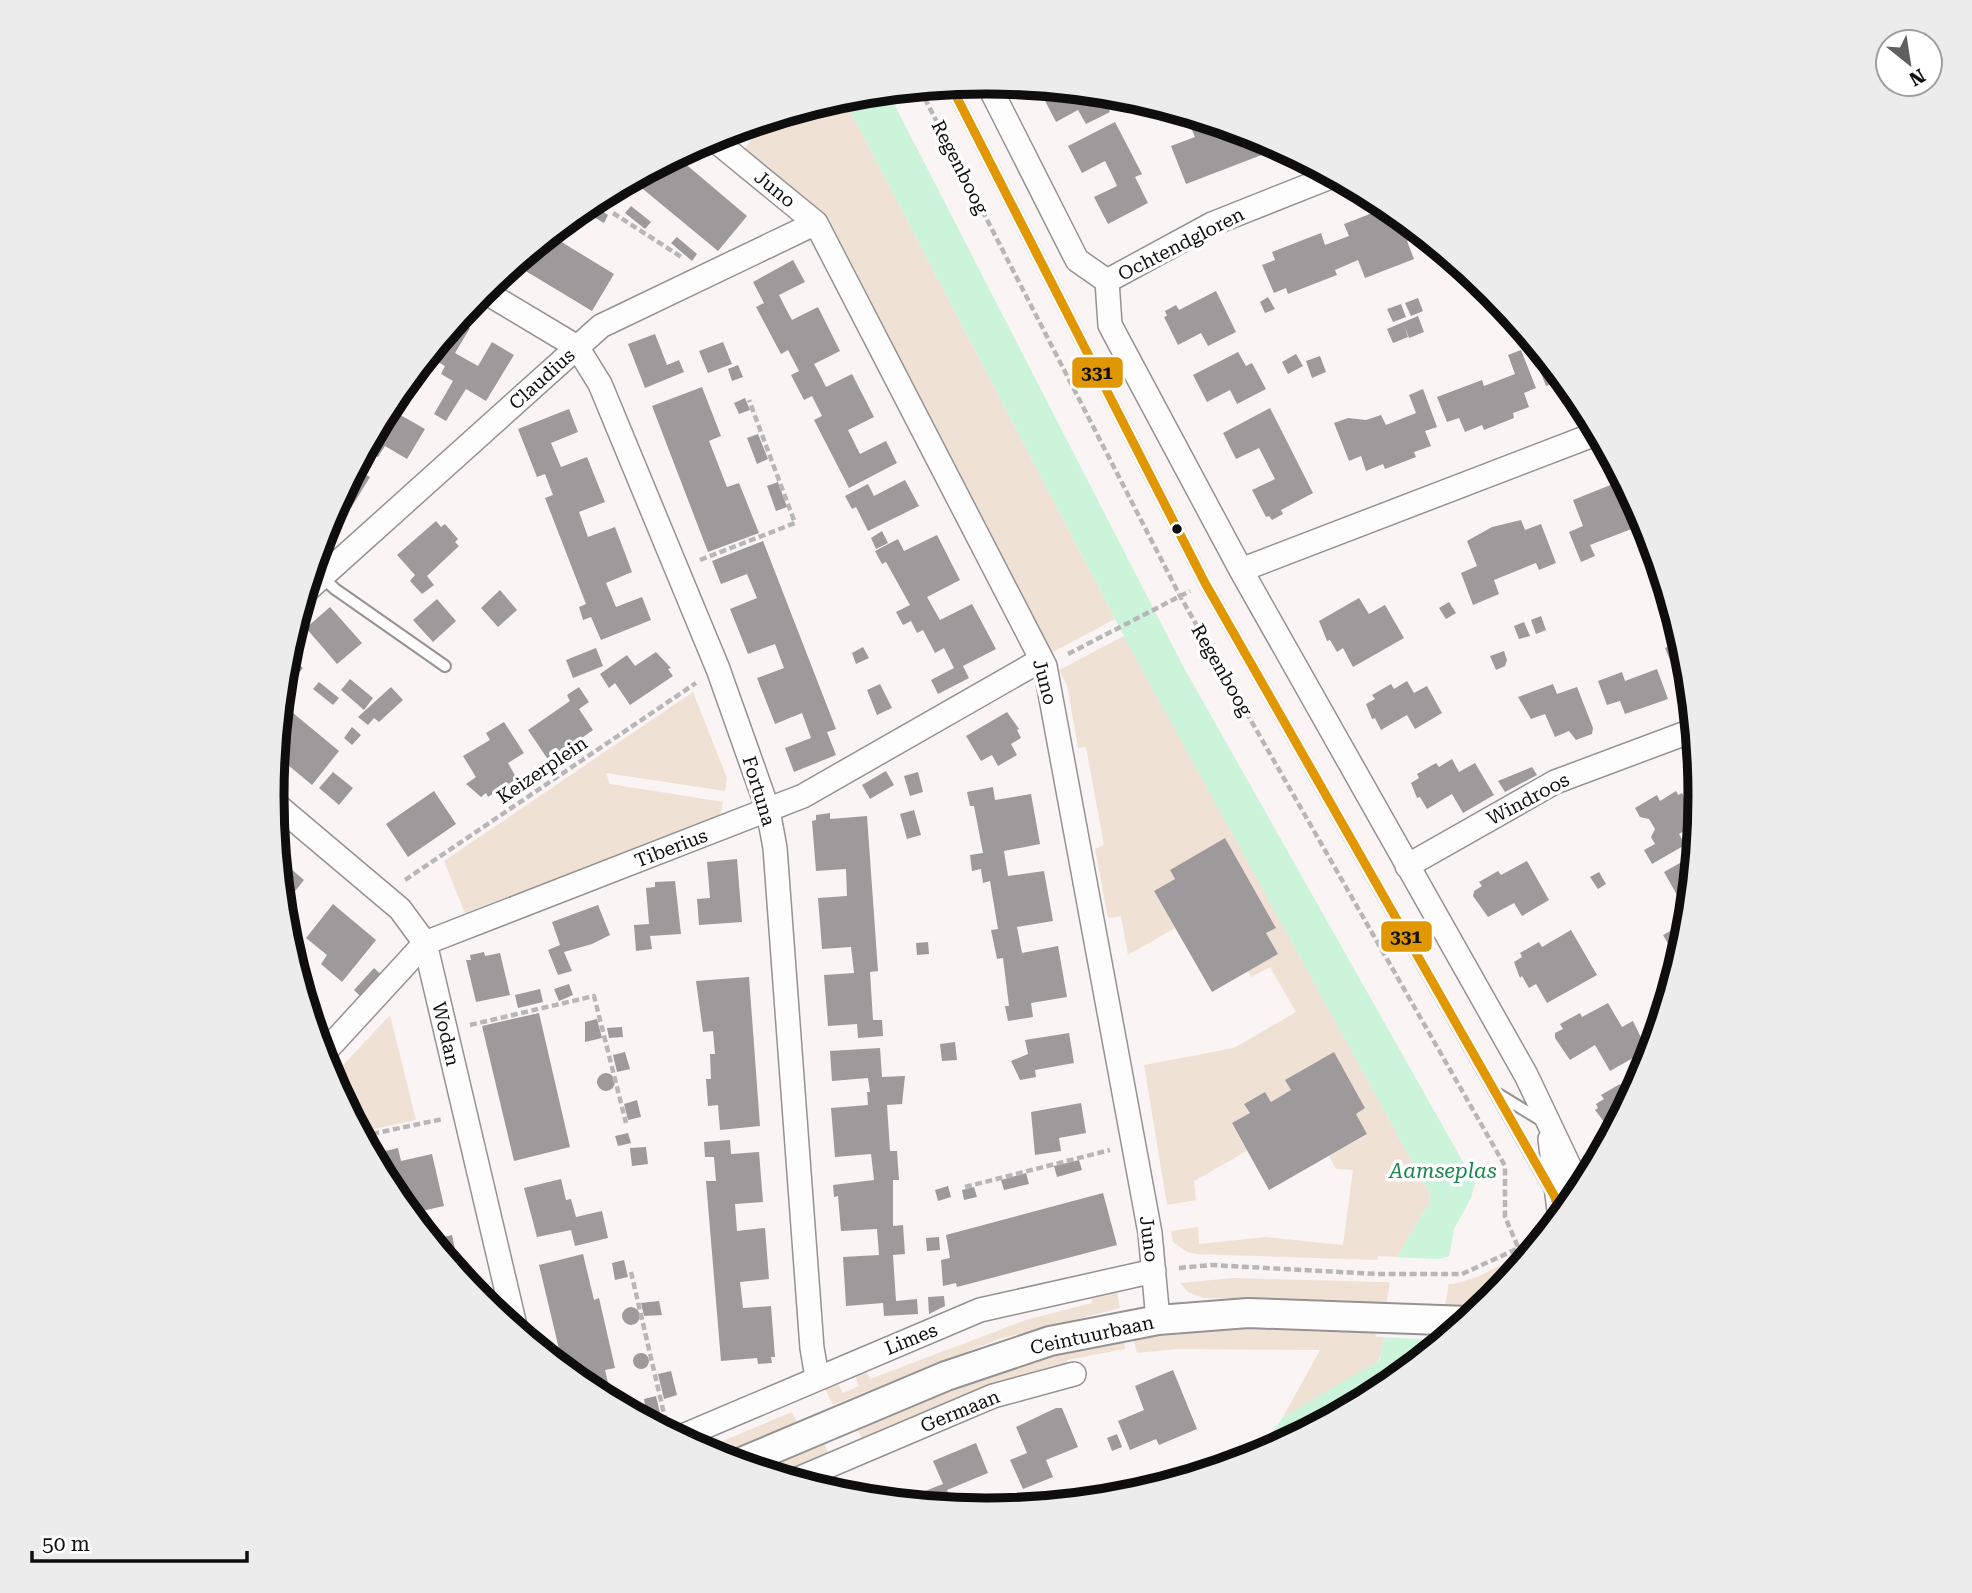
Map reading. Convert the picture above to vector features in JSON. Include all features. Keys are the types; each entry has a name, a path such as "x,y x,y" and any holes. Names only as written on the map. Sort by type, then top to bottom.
{"street":[{"path":"993,94 1077,260 1107,281"},
{"name":"Juno","path":"722,146 816,223 1045,666 1150,1233 1158,1320"},
{"name":"Ochtendgloren","path":"1107,281 1212,224 1321,181"},
{"name":"Claudius","path":"318,580 601,326 816,223"},
{"name":"Regenboog","path":"1107,281 1110,325 1241,569 1526,1075 1575,1179"},
{"name":"Fortuna","path":"493,297 577,347 600,384 718,669 768,810 775,848 812,1348 817,1377"},
{"path":"1241,569 1588,437"},
{"name":"Tiberius","path":"330,1046 425,943 803,796 1041,660"},
{"name":"Windroos","path":"1407,866 1555,782 1685,734"},
{"name":"Wodan","path":"285,812 400,909 425,943 512,1314"},
{"name":"Regenboog","path":"1549,1125 1557,1205"},
{"name":"Limes","path":"678,1427 817,1377 980,1310 1154,1271"},
{"name":"Ceintuurbaan","path":"751,1458 946,1376 1050,1341 1158,1320 1248,1314 1453,1320"},
{"name":"Germaan","path":"806,1475 993,1396 1074,1374"},
{"path":"835,1422 849,1457"}],"lane":[{"name":"Regenboog","path":"956,95 1205,583 1496,1092 1556,1206"},
{"path":"317,585 335,589 445,666"},
{"name":"Regenboog","path":"1496,1092 1549,1125"}],"path":[{"name":"Regenboog","path":"924,98 1180,596 1505,1166 1505,1217 1518,1247"},
{"path":"613,213 673,250 706,276"},
{"path":"676,569 795,523 749,400"},
{"path":"1092,641 1180,596"},
{"name":"Keizerplein","path":"383,895 718,669"},
{"path":"446,1031 594,996 626,1123"},
{"path":"371,1134 465,1114"},
{"path":"965,1187 1134,1144"},
{"path":"1154,1271 1211,1265 1462,1274 1527,1244"},
{"path":"631,1272 670,1423"}],"shaded area":[{"path":"849,108 1115,619 1051,653 829,219 745,148 757,133 804,118"},
{"path":"1124,636 1430,1194 1429,1203 1397,1257 1378,1256 1378,1260 1196,1254 1187,1252 1173,1242 1171,1231 1198,1227 1199,1244 1266,1237 1343,1245 1353,1170 1336,1169 1329,1156 1367,1135 1356,1114 1360,1098 1334,1053 1286,1080 1291,1090 1271,1102 1265,1092 1245,1103 1250,1113 1232,1124 1247,1151 1194,1181 1196,1200 1167,1205 1144,1065 1234,1048 1296,1012 1270,967 1251,977 1248,971 1277,954 1266,933 1276,928 1225,838 1170,870 1175,879 1154,892 1175,928 1128,955 1121,916 1108,918 1095,849 1104,845 1086,747 1078,748 1067,685 1059,670"},
{"path":"693,692 727,778 725,791 606,773 610,784 723,802 720,817 465,913 444,861"},
{"path":"390,1015 416,1120 368,1130 339,1069"},
{"path":"1515,1258 1469,1306 1203,1298 1188,1292 1180,1283 1233,1278 1453,1284 1477,1277"},
{"path":"1117,1292 1120,1308 999,1339 833,1405 825,1389 838,1383 843,1393 859,1386 855,1376 866,1371 870,1379 1026,1320 1092,1303 1092,1296"},
{"path":"1235,1328 1375,1332 1376,1337 1384,1337 1376,1363 1283,1417 1320,1350 1177,1349 1137,1353 1133,1338"},
{"path":"1124,1340 1125,1349 1067,1360 1068,1367 864,1441 856,1428 1005,1368"},
{"path":"792,1412 797,1422 731,1450 715,1444"},
{"path":"824,1442 829,1456 795,1472 771,1464"}],"water":[{"name":"Aamseplas","path":"893,101 1183,666 1475,1183 1471,1198 1454,1229 1436,1334 1376,1380 1337,1404 1296,1426 1255,1445 1228,1455 1267,1439 1283,1417 1380,1360 1397,1257 1429,1203 1430,1194 1127,642 849,108"}],"pier":[{"path":"1453,1255 1442,1330 1430,1339 1381,1337 1394,1257 1439,1259"}],"building":[{"path":"1043,97 1107,105 1110,112 1086,124 1078,110 1056,122"},
{"path":"1115,122 1142,174 1135,177 1148,203 1108,224 1094,197 1117,186 1105,161 1082,173 1068,146"},
{"path":"1190,125 1266,153 1186,184 1171,146 1195,137"},
{"path":"684,163 747,216 718,251 640,186"},
{"path":"631,206 651,222 645,229 625,213"},
{"path":"600,210 608,215 604,223 592,216"},
{"path":"1375,212 1412,239 1407,241 1414,259 1365,278 1358,260 1335,270 1337,275 1288,294 1286,288 1274,293 1262,265 1275,260 1272,252 1321,233 1325,245 1349,236 1344,224"},
{"path":"677,237 697,254 692,261 671,243"},
{"path":"559,240 614,274 592,311 523,269"},
{"path":"793,260 805,282 779,295 786,309 792,320 818,307 840,351 814,364 826,387 852,374 874,417 848,430 860,454 886,441 897,463 849,488 814,420 822,416 812,396 804,400 791,375 799,371 788,350 781,354 756,307 764,303 753,282"},
{"path":"1216,291 1236,332 1208,346 1201,333 1178,345 1164,317 1167,316 1165,311 1176,305 1179,310"},
{"path":"1268,297 1275,309 1265,313 1260,302"},
{"path":"1418,298 1423,311 1411,316 1405,303"},
{"path":"1401,304 1406,317 1393,322 1387,309"},
{"path":"1418,316 1424,332 1409,338 1404,325 1408,337 1393,343 1387,329"},
{"path":"466,326 470,328 455,353 478,366 492,342 514,355 486,401 466,389 446,421 434,414 453,381 441,374 445,366 436,361"},
{"path":"655,334 667,365 679,360 684,372 645,388 628,344"},
{"path":"723,342 732,364 708,373 699,351"},
{"path":"1521,350 1536,388 1524,393 1529,407 1513,413 1514,418 1484,430 1482,425 1465,432 1459,418 1447,422 1437,397 1482,380 1484,386 1515,374 1508,355"},
{"path":"1238,352 1246,366 1252,363 1266,389 1237,404 1230,390 1207,402 1193,375"},
{"path":"1296,354 1303,366 1288,374 1282,362"},
{"path":"1320,356 1326,372 1312,378 1306,361"},
{"path":"1536,360 1553,383 1546,386"},
{"path":"738,365 743,377 732,381 728,369"},
{"path":"702,387 721,436 709,441 727,487 739,483 759,533 708,552 652,406"},
{"path":"1423,389 1437,427 1425,431 1431,446 1414,452 1416,457 1385,469 1383,464 1366,471 1361,456 1349,461 1334,423 1348,418 1366,420 1381,415 1386,425 1416,413 1409,395"},
{"path":"745,398 750,410 739,414 734,403"},
{"path":"1270,408 1313,493 1281,510 1283,514 1272,520 1269,516 1266,517 1252,490 1275,479 1259,448 1236,459 1223,433"},
{"path":"569,409 578,432 551,443 561,467 587,457 605,502 579,512 588,537 615,527 632,572 606,583 616,607 642,597 651,620 601,640 591,617 583,620 579,607 586,604 545,498 553,495 545,474 537,477 518,429"},
{"path":"397,413 425,429 407,459 385,446 378,457 373,454"},
{"path":"758,434 768,459 757,464 747,438"},
{"path":"363,473 370,477 351,508 347,506"},
{"path":"905,480 919,506 868,531 856,507 852,509 845,496 868,484 874,496"},
{"path":"778,482 787,507 776,511 767,486"},
{"path":"1615,483 1639,540 1634,528 1590,545 1595,556 1581,562 1569,532 1583,526 1573,500"},
{"path":"1521,520 1525,530 1541,524 1556,563 1539,570 1536,563 1494,580 1499,594 1473,605 1461,573 1477,566 1467,541 1492,527"},
{"path":"436,521 441,527 445,524 458,539 455,542 459,546 427,576 434,585 422,594 410,581 415,575 397,555"},
{"path":"882,531 888,543 876,549 871,538"},
{"path":"937,535 960,580 927,597 940,620 972,604 996,649 963,666 969,678 938,694 931,680 954,668 944,648 935,653 923,630 917,633 911,621 903,625 896,612 910,605 886,562 882,564 875,551 898,539 904,551"},
{"path":"763,541 836,729 827,732 836,755 794,772 785,748 811,738 802,713 775,724 757,678 784,668 775,644 748,654 730,609 757,598 747,574 721,584 712,561"},
{"path":"500,590 517,610 498,627 481,608"},
{"path":"1359,598 1369,614 1385,605 1404,638 1353,667 1343,648 1337,652 1330,640 1327,641 1319,621"},
{"path":"437,599 456,621 433,642 413,620"},
{"path":"1449,602 1456,613 1446,619 1439,608"},
{"path":"330,607 362,643 337,664 306,628"},
{"path":"1541,616 1546,630 1536,634 1531,620"},
{"path":"1524,622 1530,636 1519,639 1514,626"},
{"path":"1671,645 1678,677 1677,677 1665,648"},
{"path":"863,647 869,658 856,664 852,653"},
{"path":"596,648 603,666 573,678 566,660"},
{"path":"1504,651 1507,660 1505,666 1496,670 1490,656"},
{"path":"656,652 671,668 668,669 673,676 630,705 615,683 609,688 600,674 627,655 635,666"},
{"path":"297,663 303,668 297,675 295,673"},
{"path":"1657,669 1668,699 1625,714 1620,701 1607,705 1598,681 1622,672 1625,681"},
{"path":"350,679 373,698 364,710 341,690"},
{"path":"1407,681 1414,693 1427,686 1442,713 1415,729 1407,715 1381,730 1375,718 1372,719 1366,704 1375,699 1372,695 1391,684 1394,689"},
{"path":"319,682 339,698 333,705 313,689"},
{"path":"880,684 892,708 877,715 867,690"},
{"path":"1553,684 1557,694 1577,687 1593,728 1592,734 1576,740 1569,731 1555,737 1545,714 1531,719 1518,697"},
{"path":"391,687 403,700 379,722 374,718 368,725 358,717"},
{"path":"579,687 589,702 579,709 593,730 549,761 528,730 570,701 567,695"},
{"path":"290,710 339,751 312,785 285,763"},
{"path":"1007,712 1019,729 1017,730 1021,738 1011,744 1017,755 998,766 992,755 981,761 966,736"},
{"path":"504,722 524,753 508,763 517,779 488,797 486,793 481,797 466,784 476,777 463,756 490,740 486,733"},
{"path":"352,727 361,735 352,745 344,738"},
{"path":"1452,759 1459,772 1475,763 1494,795 1463,813 1452,794 1427,809 1420,797 1417,798 1411,783 1419,778 1417,774 1436,763 1439,767"},
{"path":"1532,767 1537,775 1505,792 1498,781"},
{"path":"886,771 894,785 870,799 862,785"},
{"path":"333,772 353,788 339,805 319,788"},
{"path":"918,772 923,792 910,796 904,776"},
{"path":"993,787 995,800 1031,794 1040,844 1004,851 1008,876 1044,871 1053,921 1017,927 1022,953 1058,946 1067,997 1031,1003 1033,1017 1008,1021 1005,1006 1009,1006 1003,958 997,959 991,930 998,929 990,881 983,883 981,869 972,871 970,855 983,853 974,806 970,806 967,792"},
{"path":"434,791 456,824 408,857 386,824"},
{"path":"1676,791 1678,795 1682,793 1688,804 1687,829 1679,834 1685,845 1652,864 1644,850 1655,844 1651,837 1655,829 1649,819 1640,817 1635,808 1657,795 1660,801"},
{"path":"914,810 921,835 907,839 900,814"},
{"path":"830,813 830,819 867,816 878,971 870,972 873,1020 882,1020 883,1036 858,1038 857,1024 828,1026 824,975 854,973 851,947 822,949 818,898 847,896 846,869 816,871 812,821 816,820 816,815"},
{"path":"1225,838 1276,928 1266,933 1278,954 1212,992 1154,891 1175,879 1170,870"},
{"path":"737,859 742,922 699,925 697,899 710,898 707,862"},
{"path":"1684,860 1680,900 1664,872"},
{"path":"1527,861 1549,900 1522,916 1514,903 1488,917 1473,896 1474,891 1482,886 1479,882 1498,871 1501,875"},
{"path":"288,867 304,880 291,896"},
{"path":"1599,872 1606,884 1598,889 1590,877"},
{"path":"675,881 681,934 650,936 652,949 636,951 634,925 649,924 646,888 655,887 655,882"},
{"path":"333,904 376,940 342,982 321,964 327,955 306,938"},
{"path":"598,905 610,935 592,944 564,952 572,971 558,975 548,950 560,945 552,922"},
{"path":"1676,928 1671,949 1663,935"},
{"path":"1571,930 1597,975 1547,1003 1536,984 1529,988 1522,976 1520,978 1514,962 1522,957 1520,953 1539,942 1542,947"},
{"path":"928,942 929,954 917,955 916,943"},
{"path":"484,952 485,956 500,953 510,995 476,1002 466,960 471,960 470,955"},
{"path":"374,968 384,977 364,1000 354,990"},
{"path":"749,977 760,1126 720,1130 718,1105 708,1106 706,1079 711,1079 710,1054 715,1054 713,1031 703,1032 696,981"},
{"path":"569,984 573,995 559,1001 554,989"},
{"path":"540,989 543,1002 518,1008 515,995"},
{"path":"1608,1003 1622,1027 1633,1021 1643,1042 1639,1055 1610,1071 1595,1045 1570,1060 1555,1038 1555,1033 1563,1029 1560,1024 1580,1013 1582,1017"},
{"path":"539,1013 570,1147 514,1161 482,1026"},
{"path":"597,1019 602,1038 585,1042 585,1022"},
{"path":"622,1027 623,1037 609,1038 607,1028"},
{"path":"1069,1033 1074,1063 1035,1070 1036,1077 1020,1080 1011,1061 1028,1054 1025,1040"},
{"path":"955,1042 957,1060 942,1061 940,1044"},
{"path":"880,1048 882,1077 905,1076 902,1104 887,1105 890,1151 897,1151 899,1180 893,1180 893,1226 903,1225 905,1254 893,1255 896,1301 917,1299 918,1314 884,1316 883,1303 846,1306 843,1257 879,1255 877,1229 841,1231 838,1196 834,1197 833,1185 874,1180 871,1154 835,1157 831,1108 868,1105 867,1092 870,1092 868,1078 832,1081 830,1051"},
{"path":"625,1052 630,1069 617,1072 613,1055"},
{"path":"1334,1052 1365,1108 1356,1114 1367,1134 1269,1190 1232,1123 1250,1113 1244,1104 1265,1092 1271,1102 1291,1090 1285,1080"},
{"path":"606,1073 612,1076 615,1082 612,1088 606,1091 600,1088 597,1082 600,1076"},
{"path":"1620,1084 1623,1089 1606,1125 1595,1110 1598,1108 1596,1104 1604,1099 1601,1095"},
{"path":"637,1100 641,1117 628,1120 624,1104"},
{"path":"1081,1103 1086,1133 1059,1138 1061,1151 1035,1155 1031,1112"},
{"path":"628,1133 631,1143 618,1146 615,1136"},
{"path":"730,1140 731,1154 759,1152 763,1202 735,1204 737,1231 765,1228 769,1279 740,1282 743,1308 771,1306 775,1357 771,1357 772,1363 758,1364 757,1358 721,1361 706,1181 716,1181 714,1157 705,1157 704,1142"},
{"path":"646,1147 648,1164 632,1166 630,1148"},
{"path":"398,1148 401,1161 432,1154 444,1206 420,1211 381,1152"},
{"path":"1079,1160 1082,1170 1057,1177 1054,1166"},
{"path":"1026,1173 1029,1184 1004,1190 1001,1180"},
{"path":"561,1179 566,1200 571,1199 576,1217 602,1211 608,1238 575,1246 571,1230 537,1237 524,1188"},
{"path":"948,1186 951,1197 938,1201 935,1190"},
{"path":"974,1187 977,1197 964,1200 962,1190"},
{"path":"1103,1193 1117,1245 957,1287 956,1283 943,1286 941,1260 950,1258 946,1235"},
{"path":"452,1235 457,1257 440,1238"},
{"path":"939,1237 940,1250 927,1251 926,1238"},
{"path":"583,1254 594,1300 599,1298 615,1368 605,1370 609,1388 560,1354 539,1265"},
{"path":"624,1260 628,1277 615,1280 612,1263"},
{"path":"944,1296 945,1306 929,1314 928,1297"},
{"path":"659,1301 662,1315 644,1316 641,1303"},
{"path":"631,1307 637,1310 640,1316 637,1322 631,1325 625,1322 622,1316 625,1310"},
{"path":"638,1353 644,1353 649,1361 647,1367 638,1369 633,1364 633,1358"},
{"path":"1173,1370 1197,1429 1159,1445 1156,1439 1130,1450 1118,1421 1144,1410 1135,1386"},
{"path":"671,1371 677,1395 664,1399 658,1374"},
{"path":"656,1396 660,1413 654,1414 646,1410 644,1399"},
{"path":"1056,1408 1062,1408 1078,1447 1046,1460 1053,1477 1023,1489 1010,1460 1027,1453 1016,1427"},
{"path":"1117,1434 1122,1447 1112,1451 1107,1438"},
{"path":"976,1443 988,1473 947,1490 950,1497 927,1496 925,1491 943,1484 933,1461"}],"transit line":[{"name":"331","path":"956,95 1205,583 1555,1197 1557,1205"}]}
